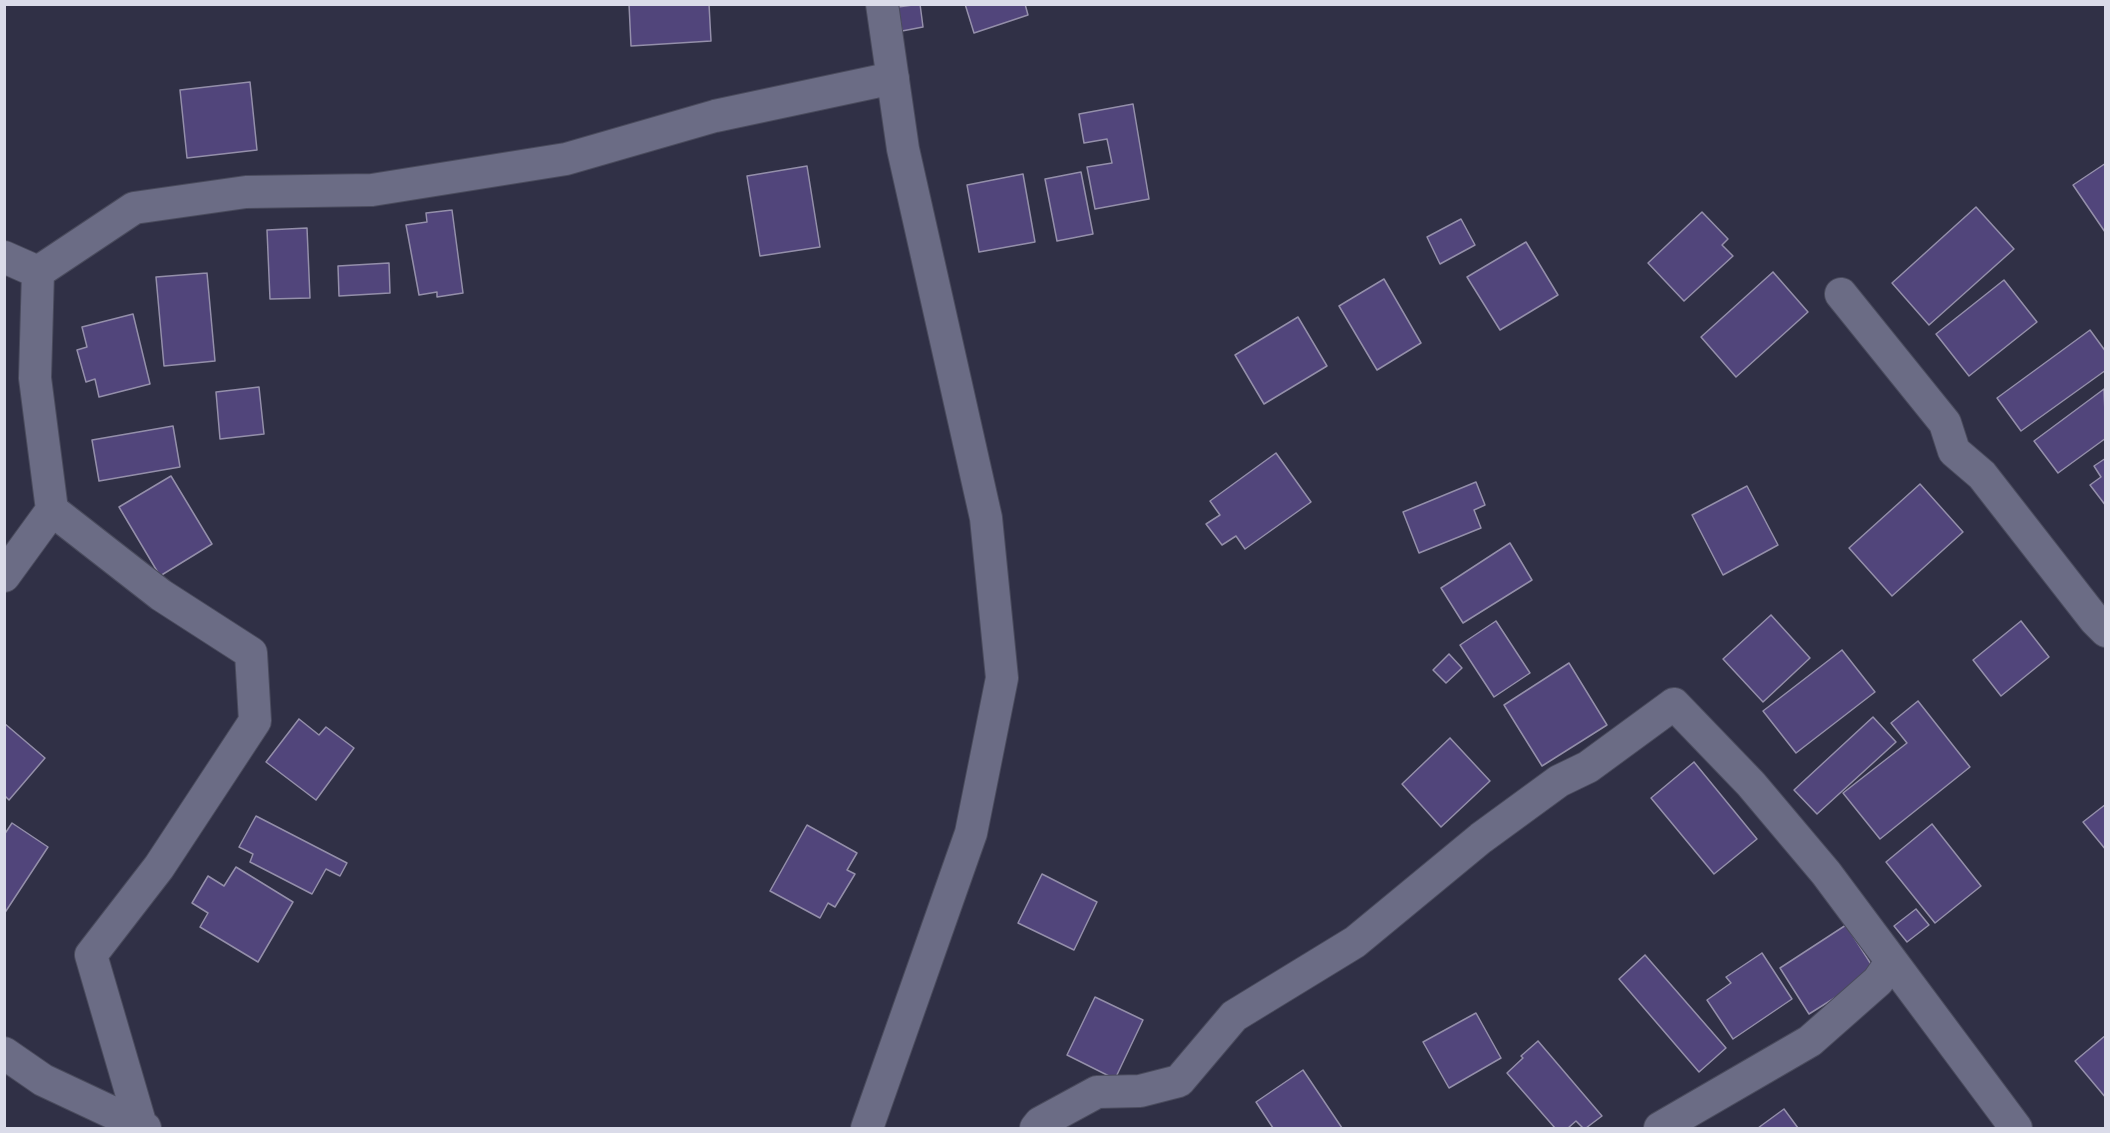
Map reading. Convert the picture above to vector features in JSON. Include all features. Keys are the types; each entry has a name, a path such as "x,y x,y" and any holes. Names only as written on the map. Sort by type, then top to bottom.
{"street":[{"path":"867,1128 971,833 1002,678 986,518 903,149 882,4"},
{"path":"38,272 134,208 246,192 372,190 566,159 715,116 893,78"},
{"path":"4,257 38,272"},
{"path":"4,576 52,510 35,378 38,272"},
{"path":"1841,294 1945,423 1954,452 1982,475 2088,612 2106,631"},
{"path":"52,510 161,595 251,653 255,721 159,867 91,955 143,1127"},
{"path":"1036,1128 1040,1123 1097,1092 1140,1091 1179,1081 1234,1016 1355,942 1481,838 1559,781 1588,767 1674,705 1766,802 1826,873 2016,1128"},
{"path":"1660,1128 1810,1041 1878,981 1891,962"},
{"path":"4,1053 43,1080 143,1127"}],"building":[{"path":"629,4 709,4 711,41 631,46"},
{"path":"920,4 923,27 902,31 898,7"},
{"path":"965,4 1025,4 1028,15 974,33"},
{"path":"250,82 257,150 187,158 180,90"},
{"path":"1133,104 1149,199 1095,209 1087,167 1112,163 1107,139 1084,143 1079,114"},
{"path":"2106,163 2106,232 2105,232 2073,185"},
{"path":"807,166 820,247 760,256 747,176"},
{"path":"1081,172 1093,234 1057,241 1045,179"},
{"path":"1023,174 1035,242 979,252 967,185"},
{"path":"1976,207 2014,249 1929,325 1892,283"},
{"path":"452,210 463,293 437,297 437,292 419,295 406,225 427,222 426,213"},
{"path":"1702,212 1728,239 1722,245 1733,256 1684,301 1648,263"},
{"path":"1461,219 1475,245 1440,264 1427,237"},
{"path":"307,228 310,298 270,299 267,230"},
{"path":"1526,242 1558,295 1500,330 1467,277"},
{"path":"389,263 390,293 339,296 338,266"},
{"path":"1773,272 1808,312 1736,377 1701,337"},
{"path":"207,273 215,361 164,366 156,277"},
{"path":"1384,279 1421,343 1377,370 1339,306"},
{"path":"2004,280 2037,322 1969,376 1936,334"},
{"path":"133,314 150,384 99,397 95,379 86,382 77,350 87,347 82,327"},
{"path":"1298,317 1327,366 1264,404 1235,355"},
{"path":"2090,330 2106,352 2106,370 2021,431 1997,398"},
{"path":"259,387 264,434 220,439 216,392"},
{"path":"2104,389 2106,438 2058,473 2034,441"},
{"path":"173,426 180,467 99,481 92,440"},
{"path":"1276,453 1311,502 1245,549 1236,536 1222,545 1206,524 1220,515 1210,501"},
{"path":"2106,458 2106,506 2090,485 2101,477 2094,466"},
{"path":"171,476 212,544 160,576 119,507"},
{"path":"1476,482 1485,505 1474,510 1481,528 1419,553 1403,512"},
{"path":"1920,484 1963,532 1892,596 1849,548"},
{"path":"1747,486 1778,545 1723,575 1692,515"},
{"path":"1510,543 1532,580 1463,623 1441,588"},
{"path":"1771,615 1810,658 1763,702 1723,659"},
{"path":"1496,621 1530,673 1494,697 1460,645"},
{"path":"2021,621 2049,657 2001,696 1973,660"},
{"path":"1842,650 1875,692 1796,753 1763,711"},
{"path":"1449,654 1462,668 1446,683 1433,670"},
{"path":"1569,663 1607,725 1542,766 1504,705"},
{"path":"1918,701 1970,767 1880,839 1843,793 1907,743 1891,723"},
{"path":"1873,717 1896,742 1817,814 1794,790"},
{"path":"299,719 319,735 326,727 354,748 316,800 266,762"},
{"path":"4,723 45,758 9,800 4,795"},
{"path":"1450,738 1490,781 1441,827 1402,784"},
{"path":"1694,762 1757,839 1714,874 1651,798"},
{"path":"2106,804 2106,850 2083,822"},
{"path":"256,816 347,863 340,876 326,869 312,894 250,862 253,854 239,847"},
{"path":"12,823 48,847 4,914 4,835"},
{"path":"1932,824 1981,886 1935,923 1886,862"},
{"path":"807,825 857,853 847,870 855,874 835,907 828,903 820,918 770,891"},
{"path":"236,867 293,902 258,962 200,927 208,913 192,903 208,876 224,886"},
{"path":"1042,874 1097,902 1074,950 1018,923"},
{"path":"1916,909 1929,925 1907,942 1894,926"},
{"path":"1846,925 1876,972 1809,1014 1780,968"},
{"path":"1762,953 1792,999 1733,1039 1707,1000 1731,983 1726,977"},
{"path":"1645,955 1726,1048 1699,1072 1619,979"},
{"path":"1095,997 1143,1020 1115,1079 1067,1055"},
{"path":"1476,1013 1501,1058 1449,1088 1423,1042"},
{"path":"2106,1035 2106,1098 2075,1061"},
{"path":"1538,1041 1602,1116 1586,1128 1576,1121 1568,1128 1555,1128 1507,1073"},
{"path":"1303,1070 1342,1128 1273,1128 1256,1102"},
{"path":"1784,1109 1798,1128 1758,1128"}]}
